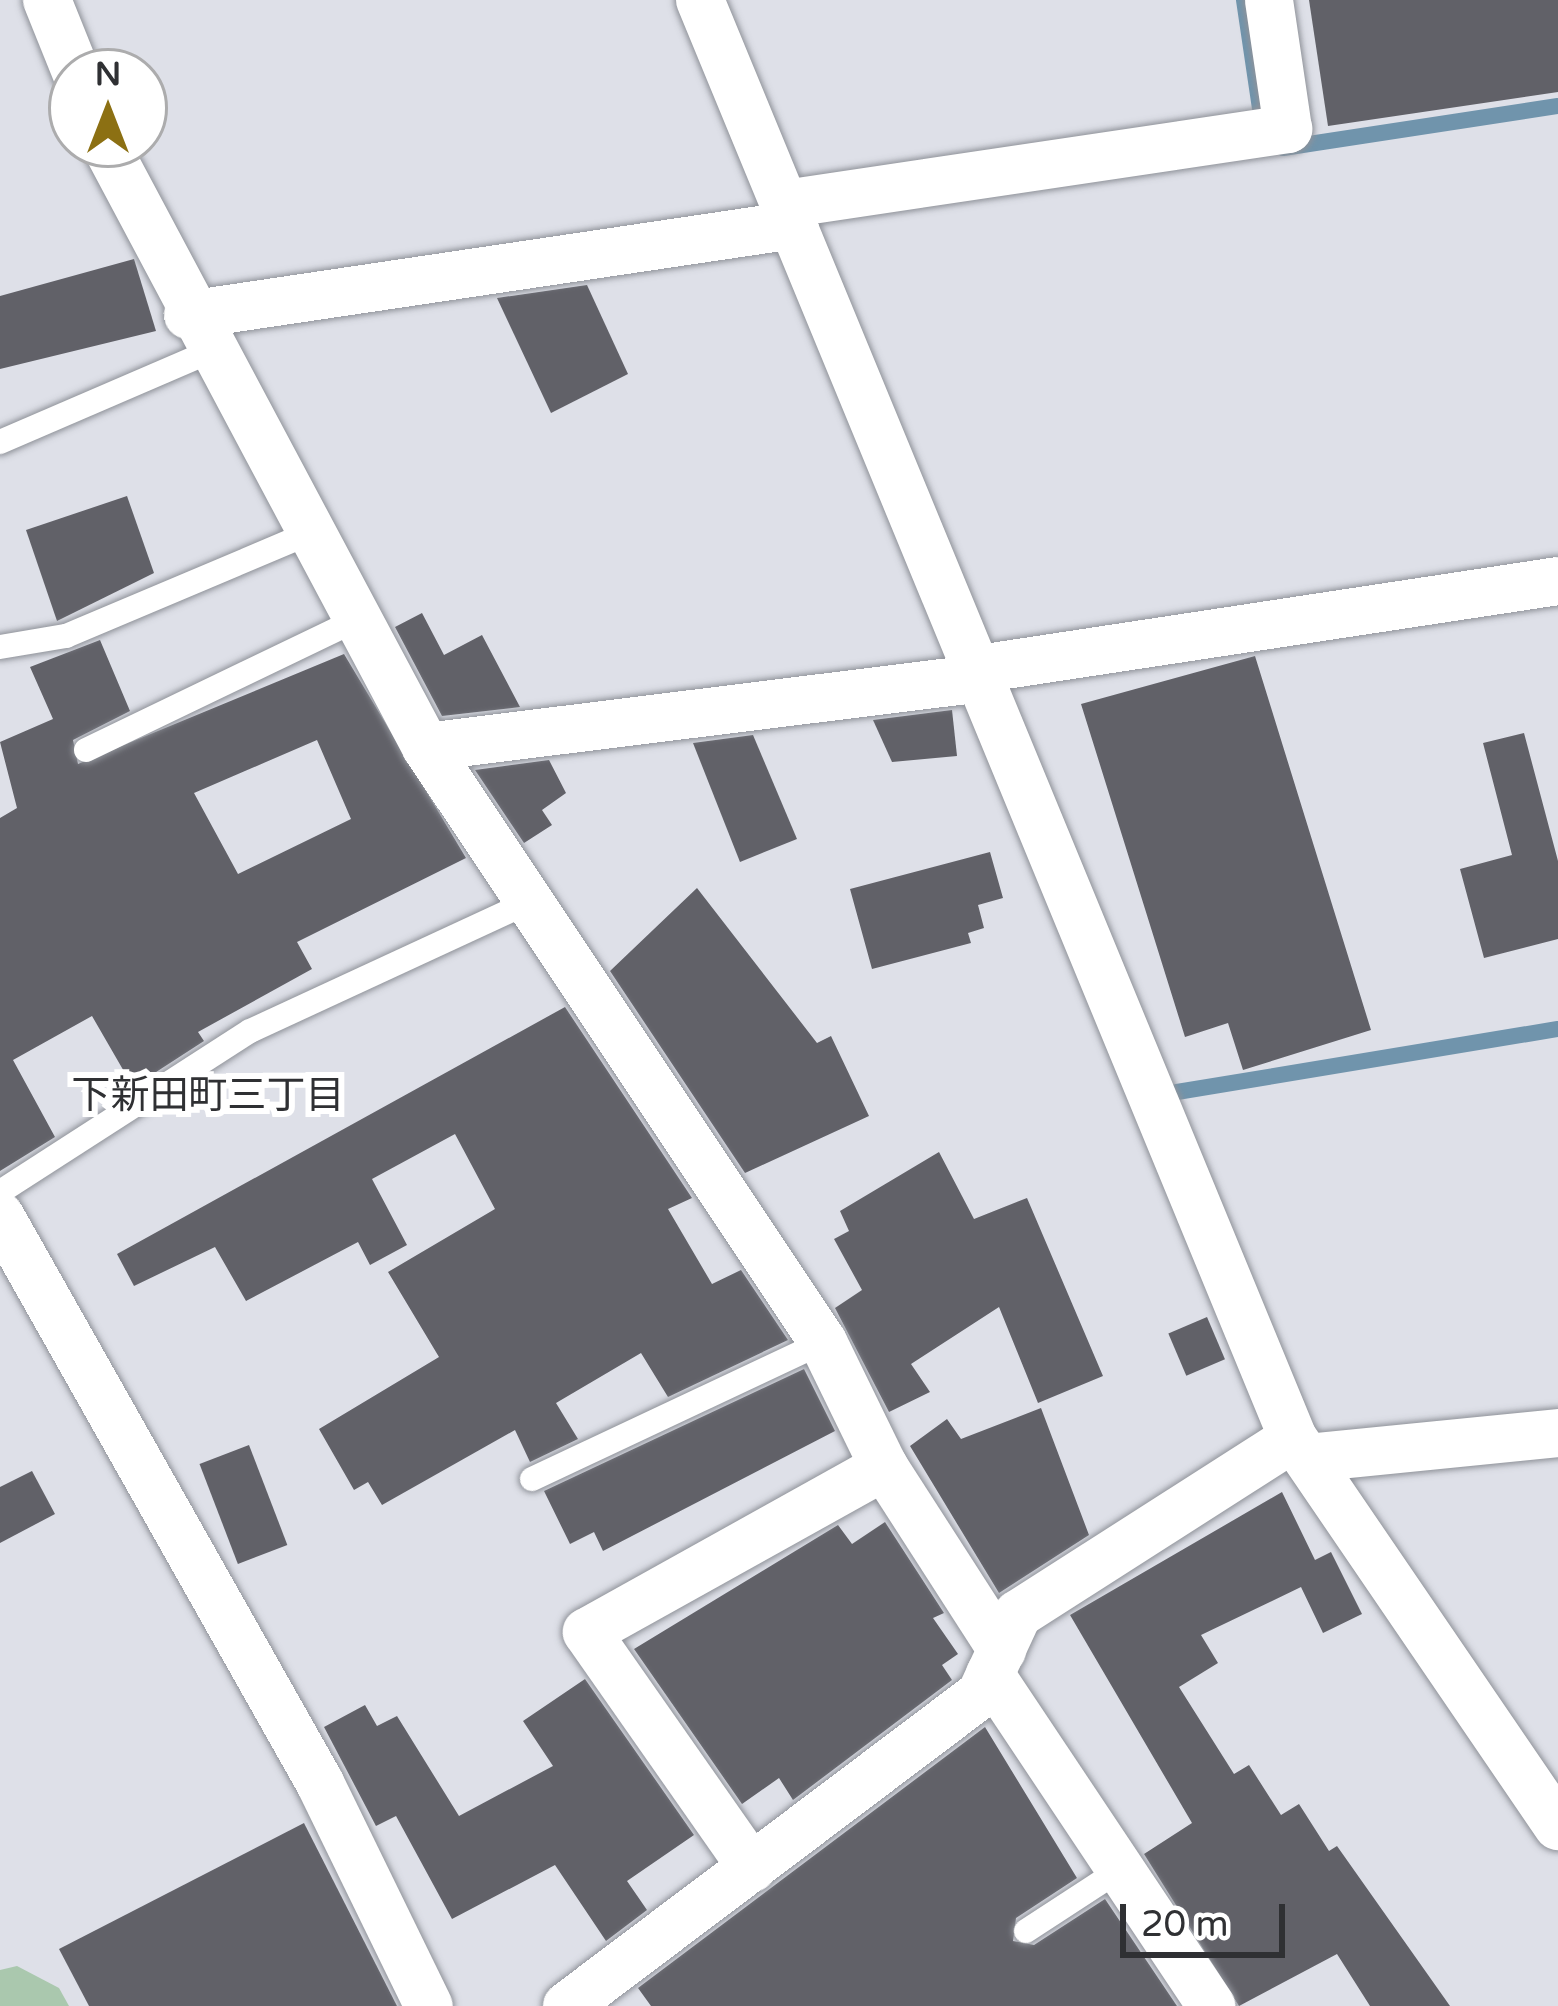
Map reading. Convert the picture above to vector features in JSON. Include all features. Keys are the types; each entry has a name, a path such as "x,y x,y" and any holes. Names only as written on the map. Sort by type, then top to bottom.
{"street":[{"path":"47,0 66,48"},
{"path":"700,0 1301,1448 1553,1810"},
{"path":"199,333 789,214 1288,129 1269,0"},
{"path":"117,168 199,333 426,747 523,904 824,1342 884,1467 996,1662 1211,2006"},
{"path":"426,747 981,674 1558,581"},
{"path":"0,1216 320,1783 429,2006"},
{"path":"567,2006 981,1694 1018,1614 1301,1448 1558,1433"},
{"path":"752,1868 587,1632 884,1467"}],"lane":[{"path":"0,442 199,333"},
{"path":"0,647 66,636 308,534"},
{"path":"86,750 356,620"},
{"path":"0,1192 250,1031 523,904"},
{"path":"532,1479 824,1342"},
{"path":"1026,1931 1124,1867"}],"green space":[{"path":"17,1966 59,1988 69,2006 0,2006 0,1970"}],"building":[{"path":"1309,0 1558,0 1558,92 1328,126"},
{"path":"134,259 156,331 0,369 0,296"},
{"path":"587,285 628,374 551,413 497,298"},
{"path":"127,496 154,573 57,621 26,530"},
{"path":"422,613 444,655 482,635 520,707 442,716 395,627"},
{"path":"100,640 130,711 73,740 78,764 344,654 466,858 297,942 312,969 198,1032 204,1041 133,1087 92,1016 13,1060 55,1137 0,1171 0,818 17,808 0,742 53,719 30,667","holes":["317,740 351,819 238,874 194,793"]},
{"path":"1255,656 1371,1030 1243,1070 1228,1023 1185,1037 1081,704"},
{"path":"952,710 957,756 892,762 873,720"},
{"path":"1524,733 1558,861 1558,939 1484,958 1460,869 1512,855 1483,743"},
{"path":"753,735 797,839 740,862 693,743"},
{"path":"549,760 566,793 542,810 552,825 524,843 475,770"},
{"path":"990,852 1003,898 978,905 984,928 968,933 971,943 872,969 850,889"},
{"path":"697,888 817,1043 831,1036 869,1116 745,1173 610,971"},
{"path":"565,1007 692,1198 668,1209 712,1284 741,1270 788,1340 668,1397 641,1353 556,1403 578,1439 530,1462 515,1430 382,1505 368,1482 354,1490 319,1429 439,1357 388,1272 495,1209 455,1134 372,1179 407,1245 370,1265 358,1242 246,1301 215,1247 134,1286 117,1254"},
{"path":"939,1152 974,1219 1027,1198 1103,1376 1038,1403 999,1307 911,1364 930,1392 889,1412 835,1308 862,1290 834,1239 849,1231 840,1211"},
{"path":"1207,1317 1225,1359 1186,1376 1168,1333"},
{"path":"804,1369 835,1431 603,1551 594,1532 570,1544 544,1491"},
{"path":"1041,1408 1089,1535 999,1593 910,1446 947,1419 961,1439"},
{"path":"249,1445 287,1545 238,1564 200,1464"},
{"path":"32,1471 55,1514 0,1543 0,1487"},
{"path":"1282,1492 1315,1560 1331,1552 1362,1614 1323,1633 1301,1587 1201,1635 1218,1663 1179,1687 1234,1774 1249,1765 1281,1815 1299,1804 1329,1851 1337,1846 1450,2006 1370,2006 1337,1954 1239,2006 1144,1854 1192,1823 1070,1615"},
{"path":"885,1522 944,1613 933,1618 958,1654 942,1665 952,1680 793,1800 779,1778 742,1804 634,1649 838,1525 852,1544"},
{"path":"585,1679 694,1835 627,1881 647,1910 606,1941 555,1865 452,1919 396,1816 376,1826 324,1727 365,1705 377,1726 397,1716 459,1816 553,1766 523,1721"},
{"path":"985,1727 1077,1878 1016,1918 1013,1941 1034,1945 1105,1899 1177,2006 651,2006 638,1988"},
{"path":"304,1823 397,2006 89,2006 59,1949"}],"waterway":[{"path":"1244,0 1261,115"},
{"path":"1283,148 1558,106"},
{"path":"1177,1092 1558,1029"}],"district":[{"name":"下新田町三丁目","path":"208,1096"}]}
